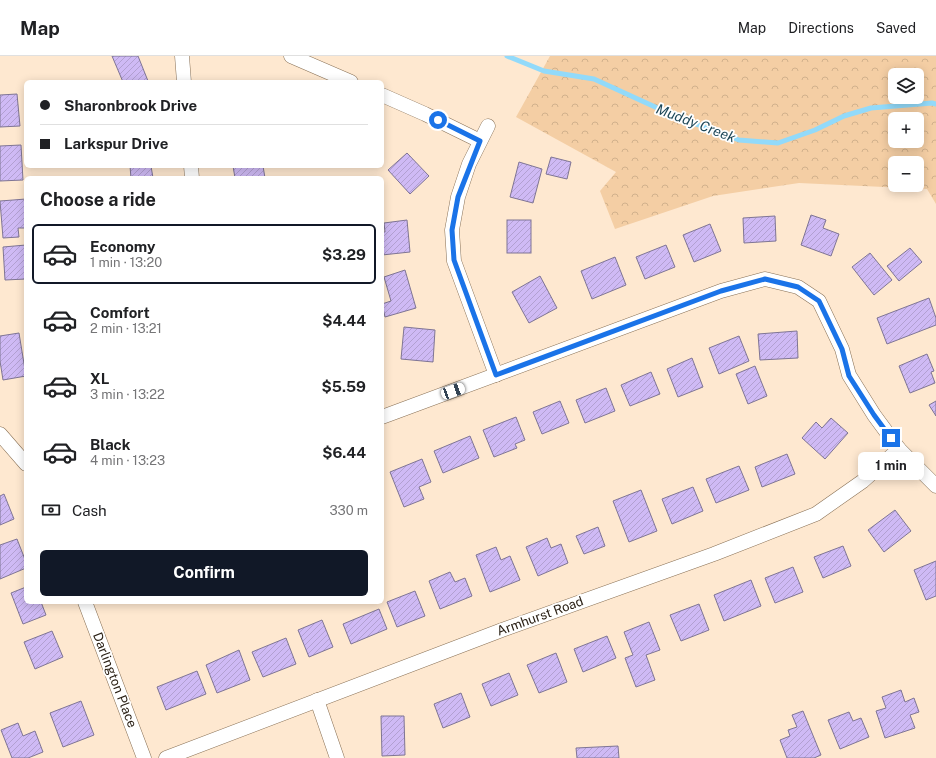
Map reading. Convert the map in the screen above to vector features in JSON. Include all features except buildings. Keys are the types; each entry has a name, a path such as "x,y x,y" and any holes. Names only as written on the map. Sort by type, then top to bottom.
{"street":[{"path":"182,56 184,80"},
{"path":"291,56 346,80"},
{"path":"384,96 480,141"},
{"path":"488,126 480,141 458,197 452,230 454,260 496,375"},
{"path":"384,416 721,291 765,279 798,287 819,301 842,349 849,376 874,415 899,449 936,486"},
{"path":"0,434 24,462"},
{"name":"Armhurst Road","path":"166,758 510,627 714,554 816,514 863,481 899,449"},
{"name":"Darlington Place","path":"86,604 144,758"},
{"path":"317,700 337,758"}],"green space":[{"path":"550,56 936,56 936,204 927,189 924,189 924,156 888,156 888,187 799,183 713,196 615,229 600,191 616,172 516,117"}],"waterway":[{"name":"Muddy Creek","path":"507,56 544,71 594,79 677,117 739,140 778,143 815,130 844,116 871,108 932,103 936,104"}],"route":[{"path":"438,120 480,141 469,164 458,197 452,230 454,260 496,375 721,291 765,279 798,287 819,301 842,349 849,376 891,438"}]}
